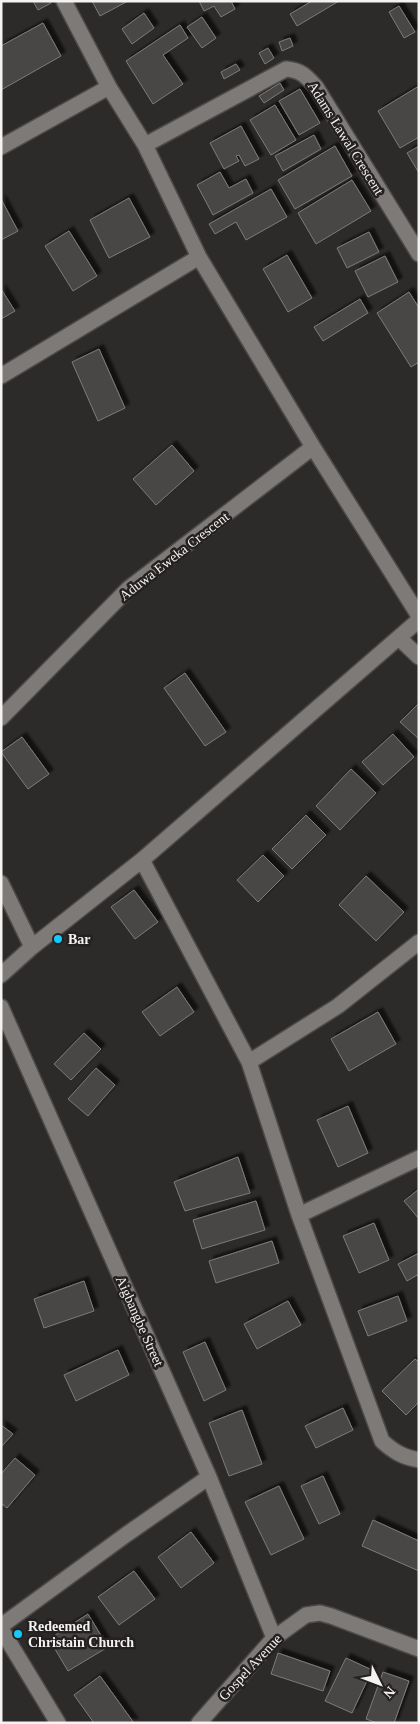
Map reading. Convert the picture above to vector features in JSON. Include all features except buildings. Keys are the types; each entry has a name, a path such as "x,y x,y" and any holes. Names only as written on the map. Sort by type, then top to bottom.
{"street":[{"path":"64,1 109,87 145,145 199,257 419,616"},
{"name":"Adams Lawal Crescent","path":"145,145 286,69 296,70 304,74 316,87 419,254"},
{"path":"1,146 109,87"},
{"path":"1,376 199,257"},
{"name":"Aduwa Eweka Crescent","path":"1,718 128,589 314,447"},
{"path":"1,974 32,947 142,860 419,620"},
{"path":"399,638 419,657"},
{"path":"142,860 249,1062 299,1215 382,1441 403,1457 419,1460"},
{"path":"1,883 32,947"},
{"path":"249,1062 338,1006 419,942"},
{"name":"Aigbangbe Street","path":"1,1007 209,1476 274,1638"},
{"path":"299,1215 419,1158"},
{"path":"58,1723 1,1627 209,1476"},
{"name":"Gospel Avenue","path":"199,1723 274,1638 306,1615 320,1613 331,1616 419,1649"}],"place":[{"name":"Bar","path":"58,939"},
{"name":"Redeemed Christain Church","path":"18,1634"}]}
